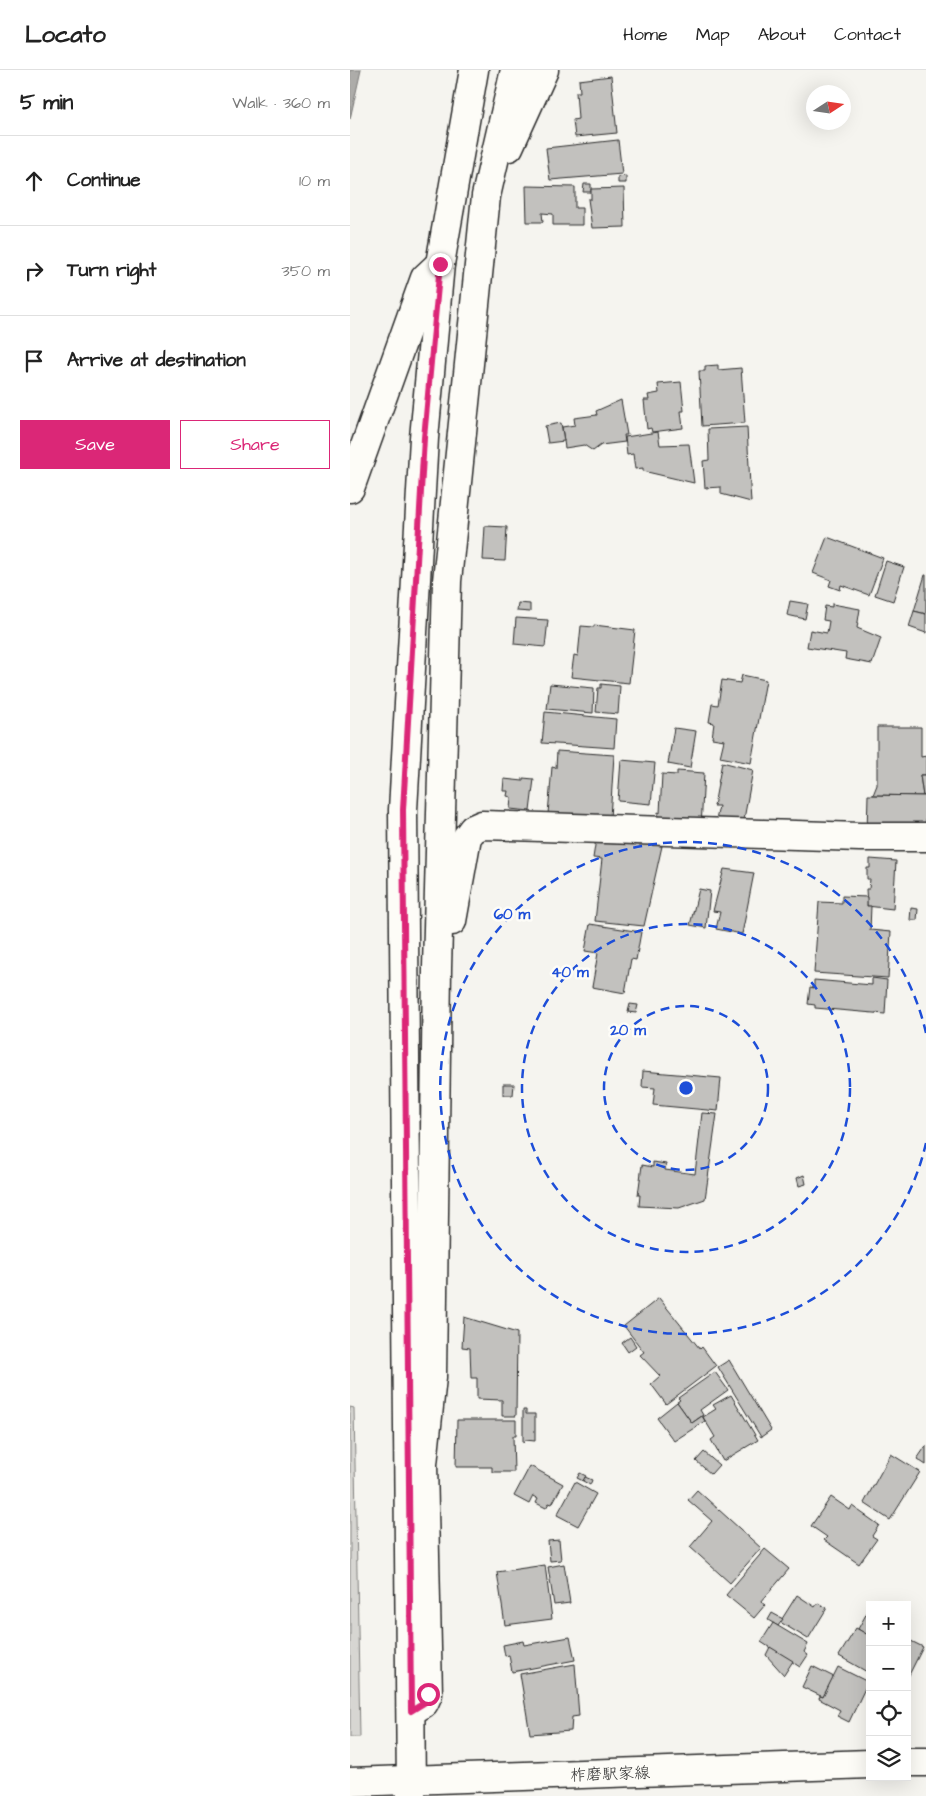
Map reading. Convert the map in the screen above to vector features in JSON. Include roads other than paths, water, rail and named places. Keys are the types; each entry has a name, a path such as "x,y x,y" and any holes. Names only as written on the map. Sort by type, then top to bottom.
{"street":[{"path":"411,1788 403,810 424,438 440,264 474,70"},
{"path":"411,1711 424,1703 428,1694 423,1464 432,1378 437,968 447,581 486,196 514,70"},
{"path":"486,196 544,70"},
{"path":"350,488 425,278 440,264"},
{"path":"437,968 445,958 467,837 473,829 482,825 926,837"},
{"path":"911,1762 926,1762"},
{"name":"柞磨駅家線","path":"350,1782 384,1781 411,1788 866,1764"}]}
